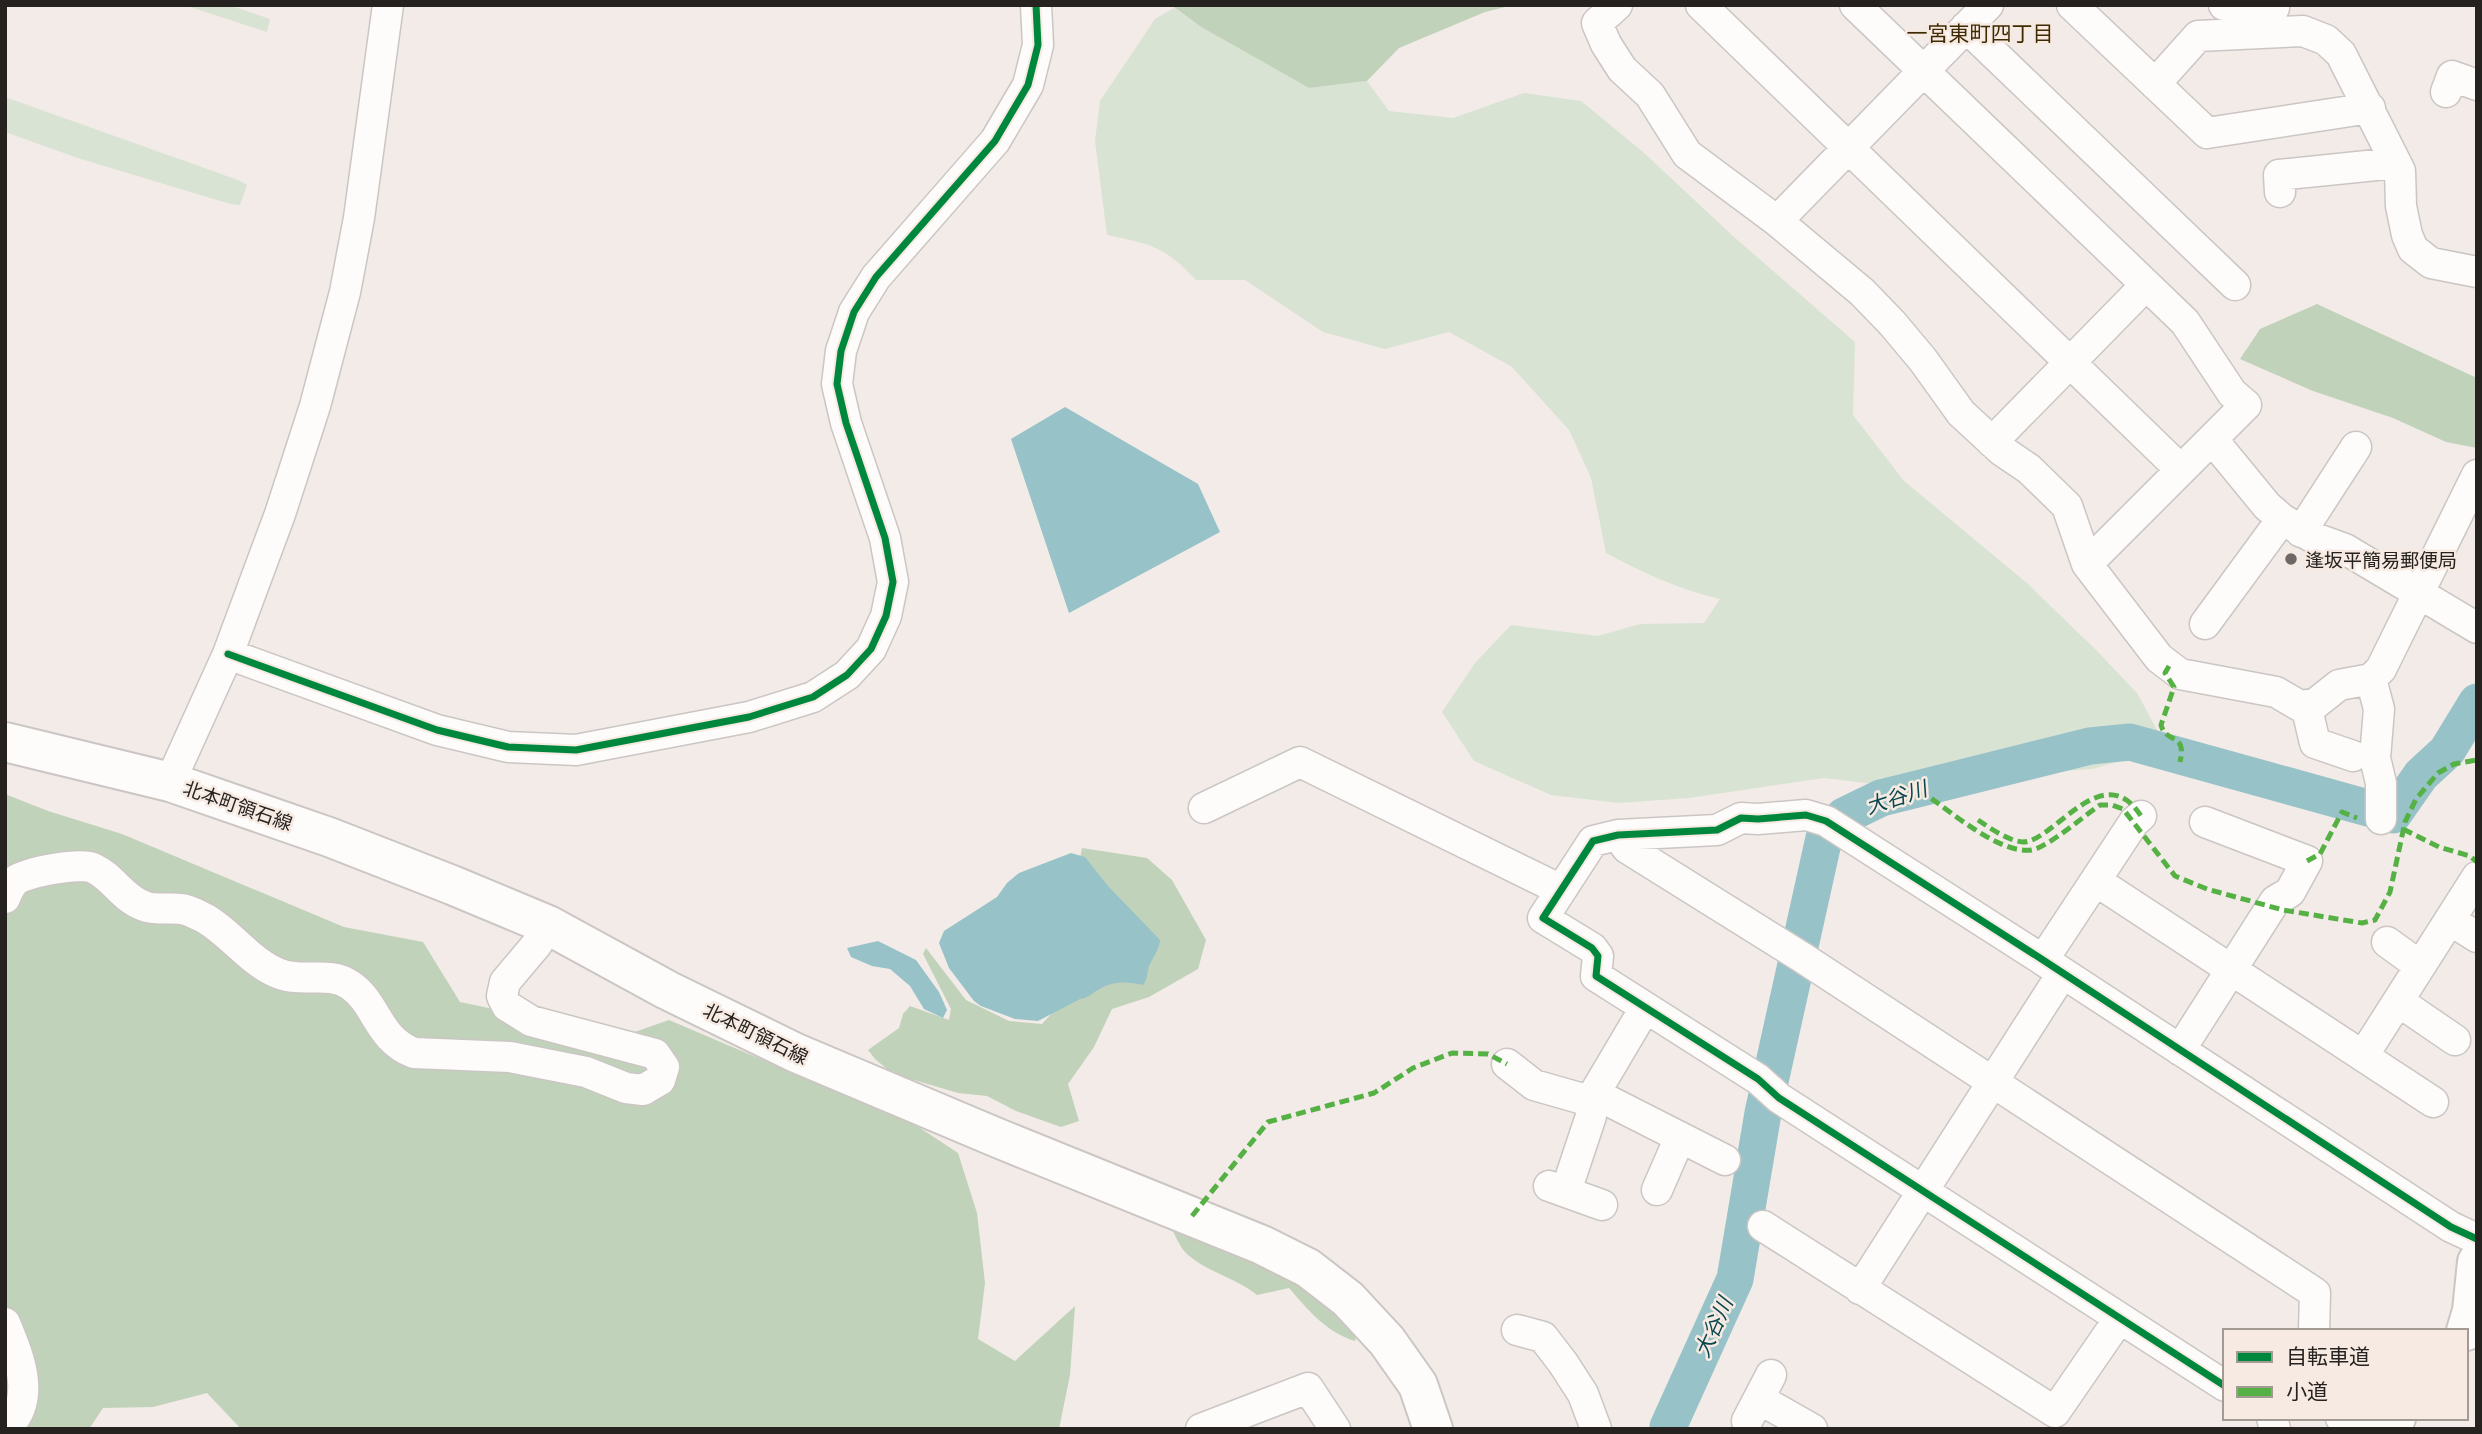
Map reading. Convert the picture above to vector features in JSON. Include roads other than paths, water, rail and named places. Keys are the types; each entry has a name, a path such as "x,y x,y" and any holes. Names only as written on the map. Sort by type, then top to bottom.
{"main road":[{"name":"北本町領石線","path":"5,742 170,782 330,837 452,885 548,925 667,990 796,1053 1262,1245 1308,1268 1348,1299 1387,1341 1418,1385 1433,1429"},
{"path":"2471,1326 2477,1262"},
{"path":"2375,1429 2392,1420"}],"street":[{"path":"170,782 228,654 280,514 315,406 345,292 363,194 388,5"},
{"path":"228,654 437,730 508,747 576,750 749,717 813,698 847,675 871,649 886,616 893,582 885,538 846,423 837,384 841,351 854,312 876,277 995,141 1028,85 1038,45 1036,5"},
{"path":"1617,5 1597,23 1606,44 1622,69 1650,95 1687,154 1777,221 1862,292 1915,351 1961,412 1993,442 2029,469 2067,506 2087,564 2159,658 2180,674 2276,692 2300,706 2315,704 2339,685 2371,679 2381,669 2474,464"},
{"path":"1701,5 2181,470"},
{"path":"1855,5 2185,322 2232,393 2246,405 2087,564"},
{"path":"1777,221 1988,5"},
{"path":"2073,5 2207,133 2370,107"},
{"path":"2224,5 2276,15 2303,31 2326,40 2342,54 2400,171 2401,206 2413,249 2431,263 2477,272"},
{"path":"2155,84 2198,36 2276,15"},
{"path":"1966,27 2235,285"},
{"path":"2446,92 2452,76 2477,85"},
{"path":"2280,192 2279,175 2396,163"},
{"path":"1993,442 2146,285"},
{"path":"2212,439 2267,506 2292,525 2345,549 2477,628"},
{"path":"2205,624 2356,447"},
{"path":"2371,679 2379,709 2375,758 2381,783 2381,811"},
{"path":"2306,705 2315,743 2353,756"},
{"path":"1204,808 1300,762 1562,890"},
{"path":"2223,1385 1596,976 1598,956 1592,948 1543,918 1593,841 1618,835 1717,830 1741,818 1806,815 1833,826 2451,1227 2477,1239"},
{"path":"1860,1289 1993,1082 2096,881 2134,822 2141,816"},
{"path":"2180,1050 2275,901 2290,892 2313,870 2307,861 2204,822"},
{"path":"1618,835 1627,848 1797,954 2315,1293 2314,1329"},
{"path":"5,898 11,885 22,877 75,865 88,866 145,907 180,909 206,919 252,957 283,975 342,980 356,989 400,1048 423,1054 510,1057 586,1072 626,1088 643,1090 653,1086 660,1080 664,1067 656,1054 531,1021 507,1006 502,996 505,982 537,944 548,925"},
{"path":"2363,1056 2477,877"},
{"path":"2096,881 2433,1102"},
{"path":"2450,920 2477,937"},
{"path":"2387,943 2420,966"},
{"path":"2398,1001 2455,1040"},
{"path":"1601,1205 1556,1188 1591,1116 1590,1101 1645,1008"},
{"path":"1507,1064 1534,1085 1590,1101 1607,1100 1724,1160"},
{"path":"1657,1190 1680,1137"},
{"path":"1763,1226 2055,1412 2119,1319"},
{"path":"5,1323 23,1372 24,1396 5,1429"},
{"path":"1517,1330 1543,1336 1583,1394 1596,1429"},
{"path":"1201,1429 1249,1420 1308,1388 1335,1429"},
{"path":"1759,1398 1812,1429"}],"water":[{"path":"1065,407 1198,484 1220,532 1069,613 1011,439"},
{"path":"1071,853 1085,857 1108,886 1160,940 1145,982 1143,985 1108,985 1038,1021 1015,1019 981,1006 974,1001 949,968 939,943 944,931 997,897 1019,873"},
{"path":"878,941 916,960 939,992 947,1010 943,1018 924,1009 910,986 890,969 872,966 851,957 847,948"}],"waterway":[{"name":"大谷川","path":"1668,1427 1735,1279 1763,1113 1824,838 1844,816 1881,798 2090,746 2130,742 2393,815 2421,775 2447,751 2477,702"}],"place":[{"name":"逢坂平簡易郵便局","path":"2291,559"}],"district":[{"name":"一宮東町四丁目","path":"1980,33"}]}
